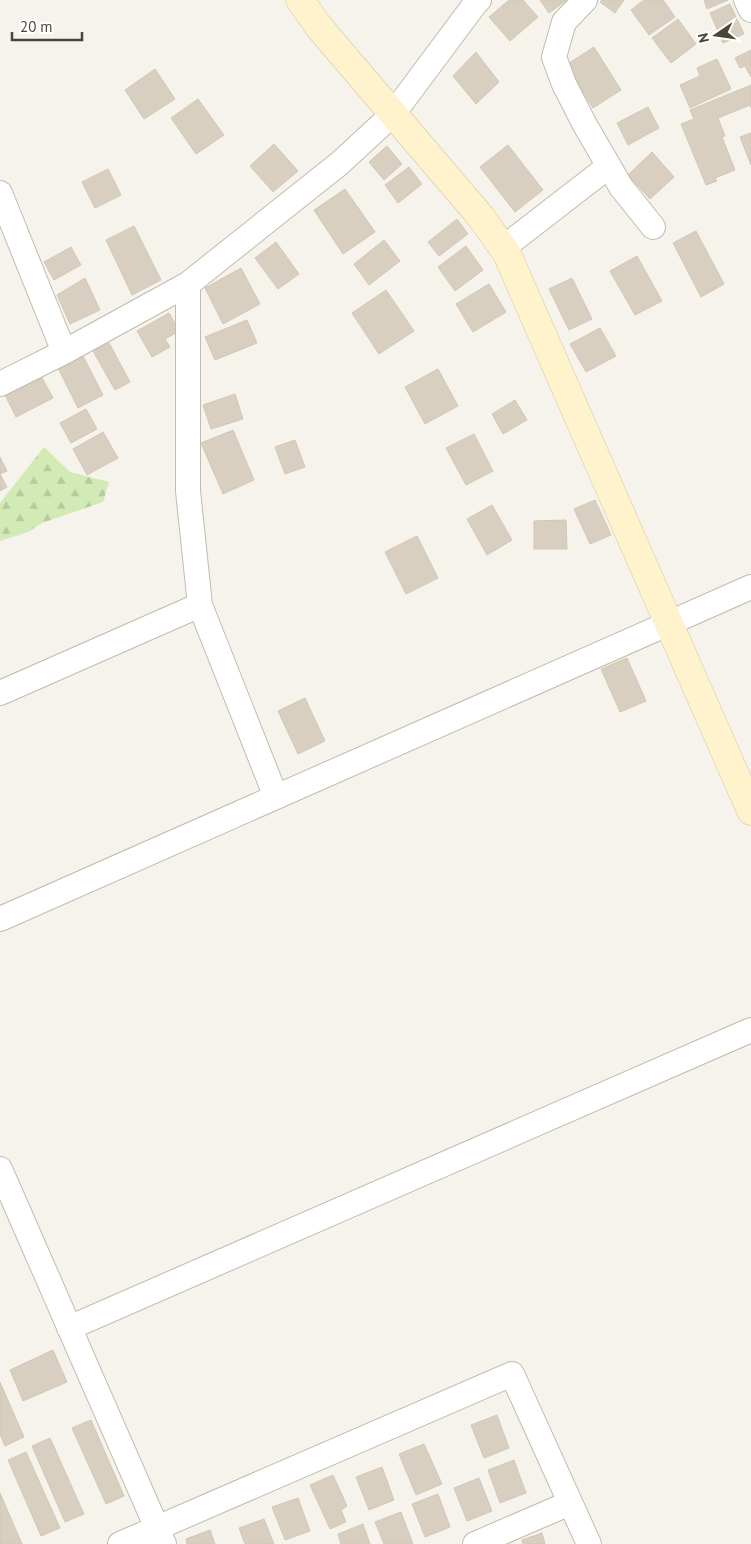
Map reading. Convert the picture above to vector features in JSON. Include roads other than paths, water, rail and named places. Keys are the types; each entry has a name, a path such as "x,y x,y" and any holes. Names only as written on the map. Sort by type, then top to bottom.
{"street":[{"path":"300,0 319,27 481,217 504,248 751,811"},
{"path":"0,384 64,352 188,284 340,163 393,114 479,0"},
{"path":"585,0 564,22 554,57 564,84 621,188 653,227"},
{"path":"746,0 751,10"},
{"path":"504,248 609,166"},
{"path":"0,193 64,352"},
{"path":"188,284 188,491 200,605 276,797"},
{"path":"0,919 751,587"},
{"path":"0,693 200,605"},
{"path":"69,1328 751,1030"},
{"path":"0,1169 161,1536"},
{"path":"120,1544 161,1536 512,1374 589,1544"},
{"path":"475,1544 570,1503"}]}
